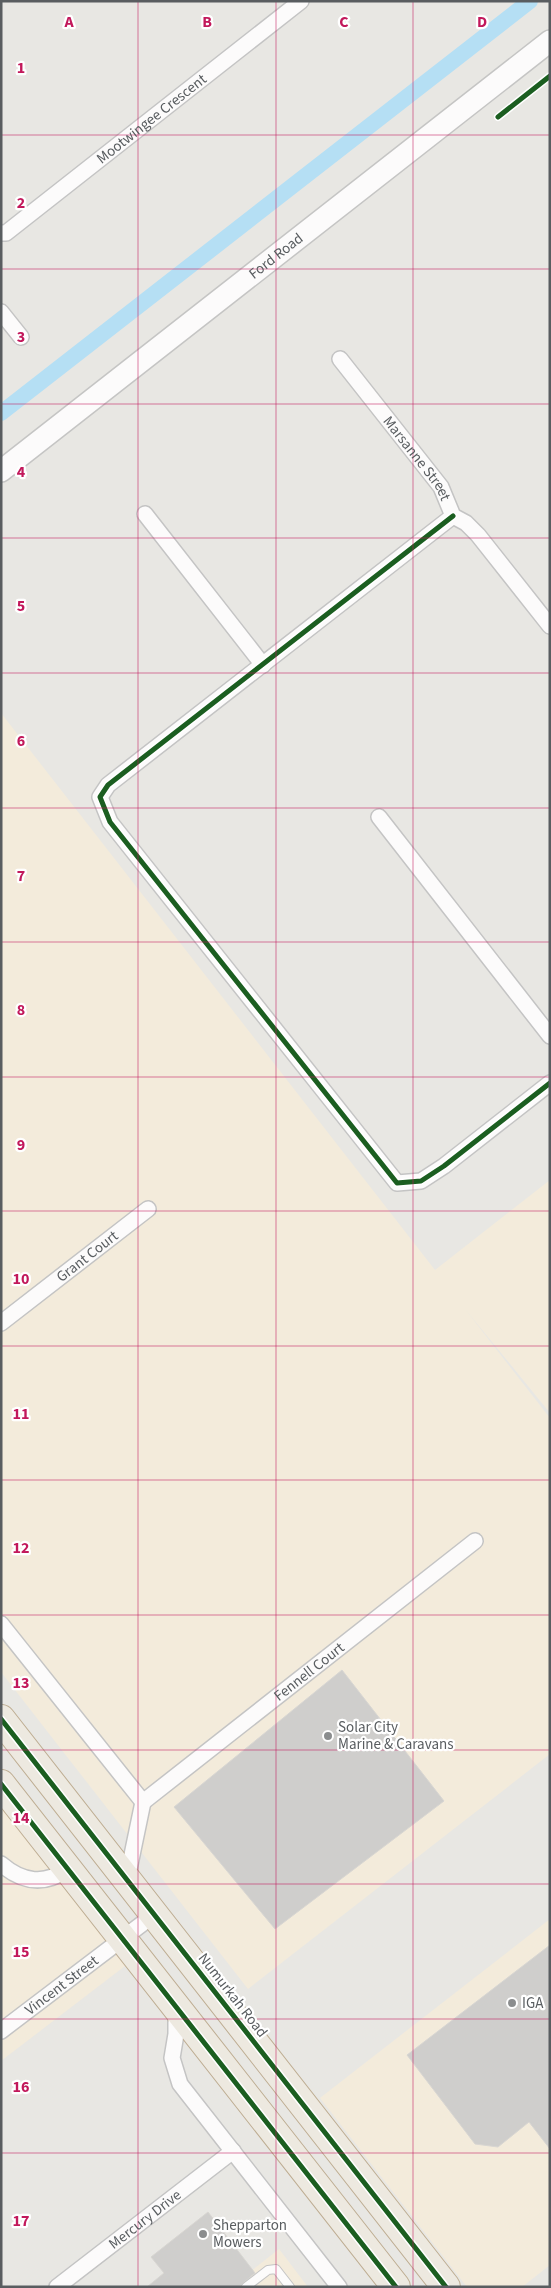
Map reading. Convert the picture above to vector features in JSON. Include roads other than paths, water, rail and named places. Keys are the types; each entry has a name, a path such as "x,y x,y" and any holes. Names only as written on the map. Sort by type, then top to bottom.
{"highway":[{"name":"Numurkah Road","path":"1,1719 446,2287"},
{"path":"1,1784 396,2287"},
{"path":"68,1869 76,1857 80,1844 80,1829 76,1814"}],"street":[{"name":"Mootwingee Crescent","path":"1,233 6,233 64,189 301,1"},
{"name":"Ford Road","path":"1,471 550,41"},
{"path":"1,312 21,337"},
{"name":"Marsanne Street","path":"340,359 441,487 453,516 466,523 478,535 550,626"},
{"path":"145,514 263,665"},
{"path":"453,516 108,785 100,797 110,822 397,1182 421,1181 444,1166 550,1083"},
{"path":"378,817 550,1036"},
{"name":"Grant Court","path":"1,1323 148,1209"},
{"name":"Fennell Court","path":"143,1802 475,1541"},
{"path":"1,1624 143,1802 127,1878"},
{"path":"1,1864 9,1871 24,1878 42,1880 55,1878 68,1869"},
{"name":"Vincent Street","path":"1,2030 155,1914"},
{"path":"176,2006 176,2034 172,2058 180,2084 339,2287"},
{"name":"Mercury Drive","path":"57,2287 233,2151"}],"lane":[{"path":"246,2287 268,2270 276,2269 290,2287"}],"waterway":[{"path":"1,413 530,1"}],"place":[{"name":"Solar City Marine & Caravans","path":"328,1736"},
{"name":"IGA","path":"512,2003"},
{"name":"Shepparton Mowers","path":"203,2234"}]}
